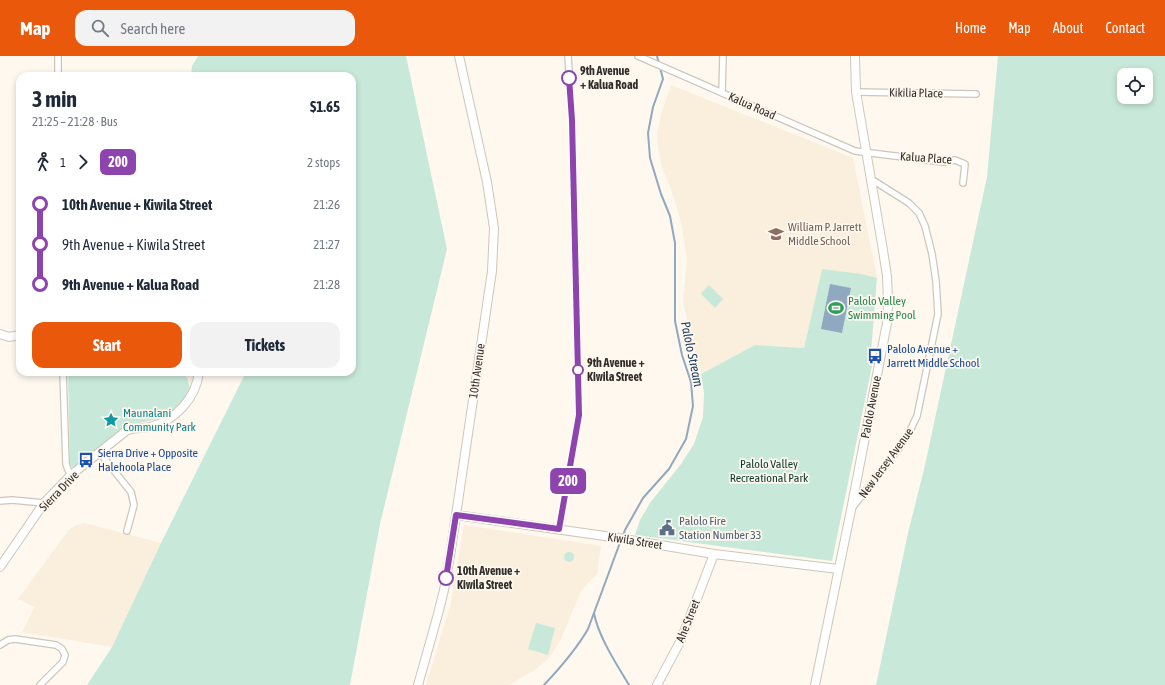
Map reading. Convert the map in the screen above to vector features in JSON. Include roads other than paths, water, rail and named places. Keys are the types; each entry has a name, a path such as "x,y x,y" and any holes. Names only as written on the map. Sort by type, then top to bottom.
{"street":[{"path":"58,56 58,72"},
{"name":"10th Avenue","path":"418,685 444,590 492,271 494,228 487,182 459,56"},
{"path":"559,529 579,415 572,120 568,56"},
{"name":"Kalua Road","path":"638,56 855,151 867,153"},
{"path":"722,93 723,56"},
{"name":"Palolo Avenue","path":"815,685 851,510 887,322 888,302 886,276 882,244 856,92 855,56"},
{"name":"Kikilia Place","path":"856,92 976,94"},
{"name":"Kalua Place","path":"867,153 943,162 956,160 965,164 963,183"},
{"name":"New Jersey Avenue","path":"851,510 897,451 908,435 917,416 938,314 936,281 932,254 925,226 919,213 909,203 871,179"},
{"path":"0,334 10,337 16,336"},
{"path":"63,376 66,464 71,475"},
{"name":"Sierra Drive","path":"0,567 44,503 71,475 129,430 155,425 175,414 190,397 198,376"},
{"path":"100,453 131,492 134,505 127,531"},
{"path":"0,501 12,500 44,503"},
{"name":"Kiwila Street","path":"456,515 632,540 714,554 838,569"},
{"name":"Ahe Street","path":"657,685 681,640 714,554"},
{"path":"0,645 8,640 15,639 61,647 65,655 63,662 40,685"}],"water":[{"name":"Palolo Valley Swimming Pool","path":"830,284 851,288 842,333 821,329"}],"waterway":[{"name":"Palolo Stream","path":"623,536 643,498 669,469 686,439 693,406 691,382 682,355 675,321 675,243 670,216 661,194 650,158 648,133 653,107 663,79 657,56"},
{"path":"544,685 568,658 588,629 621,540"},
{"path":"594,613 599,631 629,685"}],"place":[{"name":"9th Avenue + Kalua Road","path":"569,78"},
{"name":"William P. Jarrett Middle School","path":"776,234"},
{"name":"Palolo Valley Swimming Pool","path":"836,308"},
{"name":"Palolo Avenue + Jarrett Middle School","path":"875,356"},
{"name":"9th Avenue + Kiwila Street","path":"578,370"},
{"name":"Maunalani Community Park","path":"111,420"},
{"name":"Sierra Drive + Opposite Halehoola Place","path":"86,460"},
{"name":"Palolo Fire Station Number 33","path":"667,528"},
{"name":"10th Avenue + Kiwila Street","path":"446,578"}],"park label":[{"name":"Palolo Valley Recreational Park","path":"769,471"}]}
